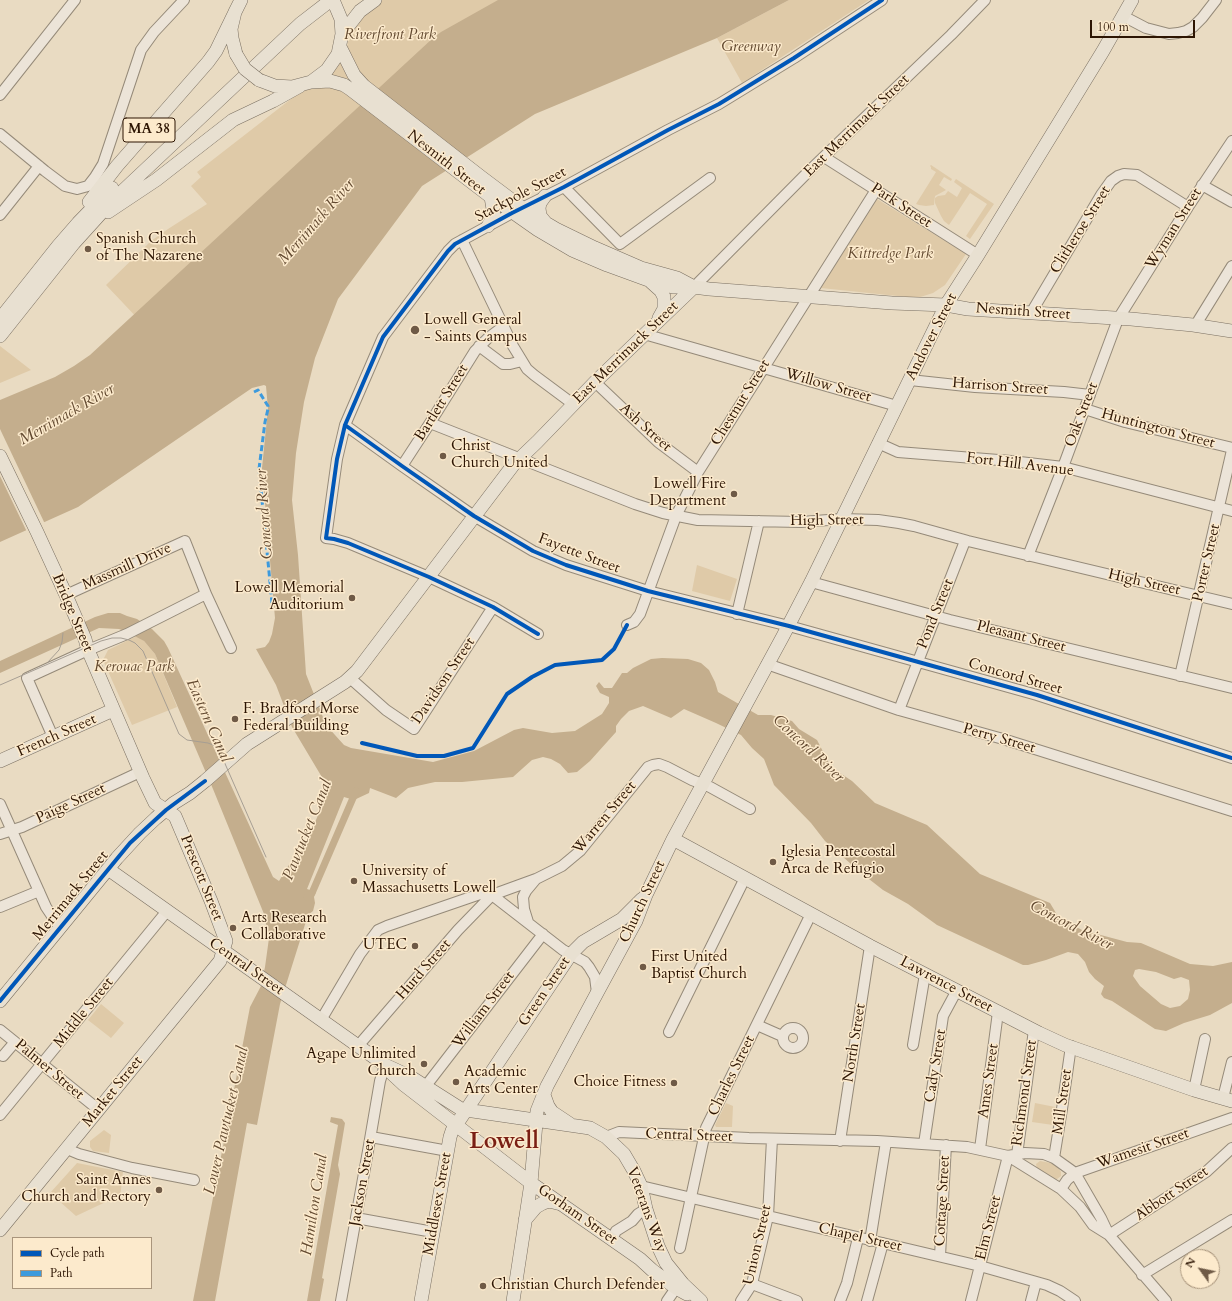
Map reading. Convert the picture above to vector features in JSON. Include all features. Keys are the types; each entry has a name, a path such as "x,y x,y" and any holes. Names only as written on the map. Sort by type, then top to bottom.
{"main road":[{"path":"235,12 241,0"},
{"path":"58,246 89,211 129,172 284,27 316,0"},
{"path":"86,229 125,188 288,35 309,16 332,0 340,16 342,34 340,47 335,59 327,70 306,84"},
{"path":"342,34 360,11 375,0"},
{"name":"Andover Street","path":"755,686 789,626 946,305 978,255 1132,0"},
{"name":"Nesmith Street","path":"235,12 232,20 231,34 236,54 245,69 259,80 275,86 283,87 336,82 360,90 517,210 538,230 572,250 649,281 673,287 694,287 709,290 946,305 968,309 1118,319 1232,331"},
{"name":"MA 38","path":"0,319 58,246 92,198 208,62 216,51 235,12"},
{"name":"Nesmith Street","path":"340,47 360,90"},
{"name":"MA 38","path":"0,336 86,229 151,184 224,126 306,84"},
{"name":"Nesmith Street","path":"476,180 491,198 545,222 582,242 611,255 641,268 677,278 694,287"},
{"path":"545,196 540,203 539,212 545,222"},
{"path":"488,226 494,215 491,198"},
{"path":"649,281 658,287 664,297 664,309 656,322"},
{"name":"East Merrimack Street","path":"224,765 247,744 350,678 366,661 474,516 520,458 656,322 694,287"},
{"name":"Bridge Street","path":"0,456 66,595 140,772 155,803 166,810"},
{"name":"Church Street","path":"512,1301 531,1183 537,1111 597,993 636,921 646,895 673,839 755,686"},
{"name":"French Street","path":"0,761 113,710"},
{"name":"Merrimack Street","path":"0,1001 108,869 140,833 166,810 206,781 224,765"},
{"name":"Prescott Street","path":"166,810 175,816 211,901 226,941 223,951"},
{"name":"Lawrence Street","path":"673,839 870,946 1034,1030 1071,1046 1194,1090 1228,1100"},
{"name":"Central Street","path":"108,869 385,1065 466,1110 590,1128 606,1137"},
{"name":"Green Street","path":"466,1110 571,954 583,942 622,919 646,895"},
{"name":"Market Street","path":"0,1230 220,961 223,951"},
{"name":"Central Street","path":"385,1065 399,1081 456,1125"},
{"path":"544,1095 552,1112 573,1125"},
{"name":"Middlesex Street","path":"421,1301 451,1134 466,1110"},
{"name":"Gorham Street","path":"456,1125 531,1183 640,1259 676,1288 700,1301"},
{"name":"Veterans Way","path":"606,1137 618,1147 630,1162 641,1186 658,1246 666,1263 673,1273 700,1301"},
{"path":"525,1220 536,1207 543,1203 549,1201 561,1204"},
{"path":"640,1259 645,1260 654,1255 658,1246"}],"street":[{"path":"0,95 75,0"},
{"path":"0,134 38,166 65,186 77,189 88,186 101,168 108,152 141,50 154,32 184,0"},
{"name":"Stackpole Street","path":"429,577 348,543 326,538 336,459 345,425 379,345 388,329 448,251 462,240 517,210 564,187 662,133 719,104 794,58 882,0"},
{"name":"East Merrimack Street","path":"694,287 824,157 951,35 985,0"},
{"path":"1123,16 1146,28 1169,34 1178,33 1193,27 1216,0"},
{"name":"Wyman Street","path":"1118,319 1202,185 1232,141"},
{"name":"Park Street","path":"824,157 978,255"},
{"path":"0,215 38,166"},
{"name":"Clitheroe Street","path":"1031,313 1101,195 1118,176 1124,174 1137,175 1188,207"},
{"path":"564,187 620,244 710,178"},
{"path":"1202,185 1232,202"},
{"name":"Chestnut Street","path":"627,625 634,622 640,614 676,516 698,472 876,190"},
{"path":"462,240 522,361 534,375 573,404"},
{"path":"1195,326 1232,266"},
{"name":"Oak Street","path":"1028,556 1118,319"},
{"name":"Bartlett Street","path":"402,466 468,361 479,346 504,326"},
{"name":"Willow Street","path":"644,334 897,406"},
{"path":"479,346 503,364 522,361"},
{"name":"Harrison Street","path":"910,380 975,387 1090,395"},
{"name":"Ash Street","path":"595,382 658,442 698,472"},
{"name":"Huntington Street","path":"1085,408 1125,422 1232,449"},
{"name":"High Street","path":"430,423 635,504 662,513 698,520 801,522 842,519 878,520 898,523 914,526 965,541 1232,604"},
{"name":"Fayette Street","path":"345,425 474,516 533,551 548,558 585,572 648,592 789,626"},
{"name":"Fort Hill Avenue","path":"878,443 898,452 1011,461 1063,467 1232,511"},
{"name":"Porter Street","path":"1180,676 1232,449"},
{"path":"737,614 759,521"},
{"name":"Massmill Drive","path":"66,595 185,541 206,594"},
{"name":"Pond Street","path":"899,710 965,541"},
{"path":"429,577 493,607 538,634"},
{"name":"Pleasant Street","path":"811,582 936,616 1232,688"},
{"path":"53,737 27,678 86,644 127,633 206,594 232,648"},
{"name":"Davidson Street","path":"350,678 386,710 414,729 493,607"},
{"name":"Concord Street","path":"789,626 1037,695 1232,758"},
{"name":"Perry Street","path":"767,664 899,710 1003,739 1232,811"},
{"name":"Warren Street","path":"322,1020 363,949 378,930 480,894 492,895 536,879 562,866 580,851 648,767 659,764 750,808"},
{"name":"Paige Street","path":"0,834 22,827 140,772"},
{"path":"0,804 46,907 60,928"},
{"path":"669,1032 745,878"},
{"path":"528,922 524,909 523,897 536,879"},
{"path":"0,907 39,891"},
{"path":"492,895 564,950 585,962 595,977 597,993"},
{"name":"Hurd Street","path":"358,1046 458,930 492,895"},
{"name":"Middle Street","path":"0,1115 167,911"},
{"name":"Charles Street","path":"680,1248 706,1128 811,914"},
{"name":"William Street","path":"425,1087 543,934"},
{"name":"North Street","path":"840,1141 870,946"},
{"path":"913,1045 925,974"},
{"name":"Cady Street","path":"924,1144 943,1016 957,990"},
{"name":"Ames Street","path":"980,1149 998,1012"},
{"path":"757,1025 782,1036"},
{"name":"Palmer Street","path":"0,1030 99,1110"},
{"name":"Richmond Street","path":"1012,1155 1034,1030"},
{"path":"1194,1090 1205,1039"},
{"path":"3,1056 15,1042"},
{"name":"Mill Street","path":"1050,1156 1062,1109 1071,1046"},
{"path":"1228,1100 1232,1062"},
{"name":"Jackson Street","path":"341,1301 380,1081 385,1065"},
{"name":"Wamesit Street","path":"1074,1173 1232,1118"},
{"name":"Central Street","path":"606,1137 619,1132 772,1139 886,1142 967,1147 1012,1155 1024,1153 1050,1156 1074,1173 1101,1218 1109,1235 1166,1301"},
{"path":"371,1137 448,1151"},
{"name":"Union Street","path":"741,1301 752,1284 768,1216 772,1139"},
{"path":"870,1240 886,1142"},
{"name":"Cottage Street","path":"940,1256 946,1145"},
{"name":"Abbott Street","path":"1109,1235 1206,1172 1232,1148"},
{"path":"67,1149 132,1168 194,1180"},
{"name":"Central Street","path":"1012,1155 1061,1189 1080,1207 1093,1225 1109,1235"},
{"name":"Elm Street","path":"971,1301 1012,1155"},
{"path":"1036,1173 1034,1167 1035,1160 1038,1157 1050,1156"},
{"path":"1061,1189 1074,1173"},
{"name":"Chapel Street","path":"641,1186 980,1266 1054,1288 1075,1301"},
{"path":"612,1239 616,1231 632,1221 646,1208"},
{"path":"356,1218 433,1232"},
{"path":"1142,1275 1232,1220"},
{"path":"840,1301 847,1283 858,1238"},
{"path":"867,1301 883,1244"},
{"path":"1031,1301 1036,1282"},
{"path":"752,1284 797,1301"},
{"path":"667,1301 676,1288"}],"green space":[{"name":"Riverfront Park","path":"374,0 506,0 141,322 106,285 151,241 207,204 191,186 201,177 197,172 345,57 350,32"},
{"name":"Greenway","path":"789,0 869,0 742,83 717,38"},
{"path":"931,165 952,179 951,181 944,177 939,185 946,190 935,196 934,205 926,206 916,204 936,172 931,169"},
{"path":"956,179 994,204 970,239 966,236 987,204 970,193 949,225 944,221 935,203 935,198 945,195 948,191 957,197 962,188 954,182"},
{"name":"Kittredge Park","path":"877,199 966,254 945,285 933,293 917,298 821,288"},
{"path":"0,346 31,370 0,383"},
{"path":"697,565 737,579 730,601 692,591"},
{"name":"Kerouac Park","path":"137,636 144,641 155,654 177,707 132,725 103,660 108,650"},
{"path":"101,1004 124,1023 111,1038 88,1020"},
{"path":"726,1103 733,1106 732,1127 716,1127 715,1125"},
{"path":"1035,1103 1055,1107 1053,1125 1032,1122"},
{"path":"104,1130 111,1135 109,1153 93,1151 90,1147 90,1141"},
{"path":"1040,1161 1057,1166 1061,1172 1061,1176 1057,1179 1053,1179 1037,1169 1036,1164"},
{"path":"77,1163 123,1172 120,1198 112,1199 76,1216 50,1193"}],"water":[{"path":"498,0 789,0 717,38 535,114 422,186 338,299 315,358 304,402 296,453 292,500 298,555 306,674 326,725 344,745 351,748 433,762 474,751 514,730 523,728 552,733 575,731 602,714 609,703 609,697 600,693 596,686 599,682 604,688 612,688 622,673 627,673 633,668 651,659 688,659 701,663 709,670 718,692 758,715 771,715 792,721 799,729 817,740 831,767 852,781 875,803 927,825 980,874 1050,903 1059,918 1082,930 1127,942 1141,943 1190,964 1213,966 1232,962 1232,1003 1210,1015 1184,1023 1166,1031 1155,1029 1112,1001 1104,998 1101,994 1104,986 1089,972 1085,962 1078,954 1068,952 1046,960 1023,965 937,925 908,904 883,890 825,841 811,823 774,785 764,759 741,735 684,709 671,718 643,706 629,711 621,719 616,726 616,732 590,761 577,772 568,773 560,764 543,757 532,760 513,777 462,782 435,782 408,788 396,798 370,788 369,793 354,800 344,797 307,889 316,892 314,897 315,903 313,911 308,915 280,1004 257,1125 247,1123 215,1301 193,1301 250,1007 261,986 265,967 269,938 264,914 213,789 155,654 144,641 119,629 99,628 0,673 0,661 95,617 108,613 120,613 137,619 152,629 164,641 168,648 273,877 279,881 292,860 303,851 329,789 292,727 276,685 256,649 265,647 269,642 275,618 262,468 268,409 266,386 264,385 252,388 78,507 0,542 0,400 55,377 90,355 441,32","holes":["1139,969 1156,972 1174,979 1181,977 1189,980 1190,990 1188,999 1180,1006 1170,1008 1161,1004 1140,986 1133,976 1135,970"]},
{"path":"331,1117 342,1119 345,1123 338,1165 340,1174 322,1278 324,1279 320,1301 307,1301 338,1125 330,1122"}],"pier":[{"path":"0,429 45,524 27,532 0,476"}],"waterway":[{"path":"307,897 312,893 356,791"}],"tram line":[{"path":"48,662 59,650 63,633"},
{"path":"0,685 101,641 112,638 121,638 135,643 143,651 179,734 187,740 208,743 219,750 266,857"}],"marked path":[{"path":"254,392 258,390 268,406 259,469 272,603"}],"cycle path":[{"path":"538,634 493,607 429,577 348,543 326,538 337,459 345,425 383,337 448,251 455,244 719,104 794,58 882,0"},
{"path":"345,425 474,516 533,551 566,565 648,591 789,626 1037,695 1232,758"},
{"path":"362,743 417,756 444,756 473,748 507,694 532,677 555,665 602,660 614,649 627,625"},
{"path":"0,1001 130,843 166,810 205,781"}],"place":[{"name":"Spanish Church of The Nazarene","path":"88,249"},
{"name":"Lowell General - Saints Campus","path":"415,330"},
{"name":"Christ Church United","path":"443,456"},
{"name":"Lowell Fire Department","path":"734,494"},
{"name":"Lowell Memorial Auditorium","path":"352,598"},
{"name":"F. Bradford Morse Federal Building","path":"235,719"},
{"name":"Iglesia Pentecostal Arca de Refugio","path":"773,862"},
{"name":"University of Massachusetts Lowell","path":"354,881"},
{"name":"Arts Research Collaborative","path":"233,928"},
{"name":"UTEC","path":"415,946"},
{"name":"First United Baptist Church","path":"643,967"},
{"name":"Agape Unlimited Church","path":"424,1064"},
{"name":"Academic Arts Center","path":"456,1082"},
{"name":"Choice Fitness","path":"674,1083"},
{"name":"Saint Annes Church and Rectory","path":"159,1190"},
{"name":"Christian Church Defender","path":"483,1286"}],"district":[{"name":"Lowell","path":"504,1143"}],"water label":[{"name":"Merrimack River","path":"317,222"},
{"name":"Merrimack River","path":"67,415"},
{"name":"Concord River","path":"265,514"},
{"name":"Eastern Canal","path":"208,721"},
{"name":"Concord River","path":"808,749"},
{"name":"Pawtucket Canal","path":"308,830"},
{"name":"Concord River","path":"1071,926"},
{"name":"Lower Pawtucket Canal","path":"227,1121"},
{"name":"Hamilton Canal","path":"315,1205"}]}
